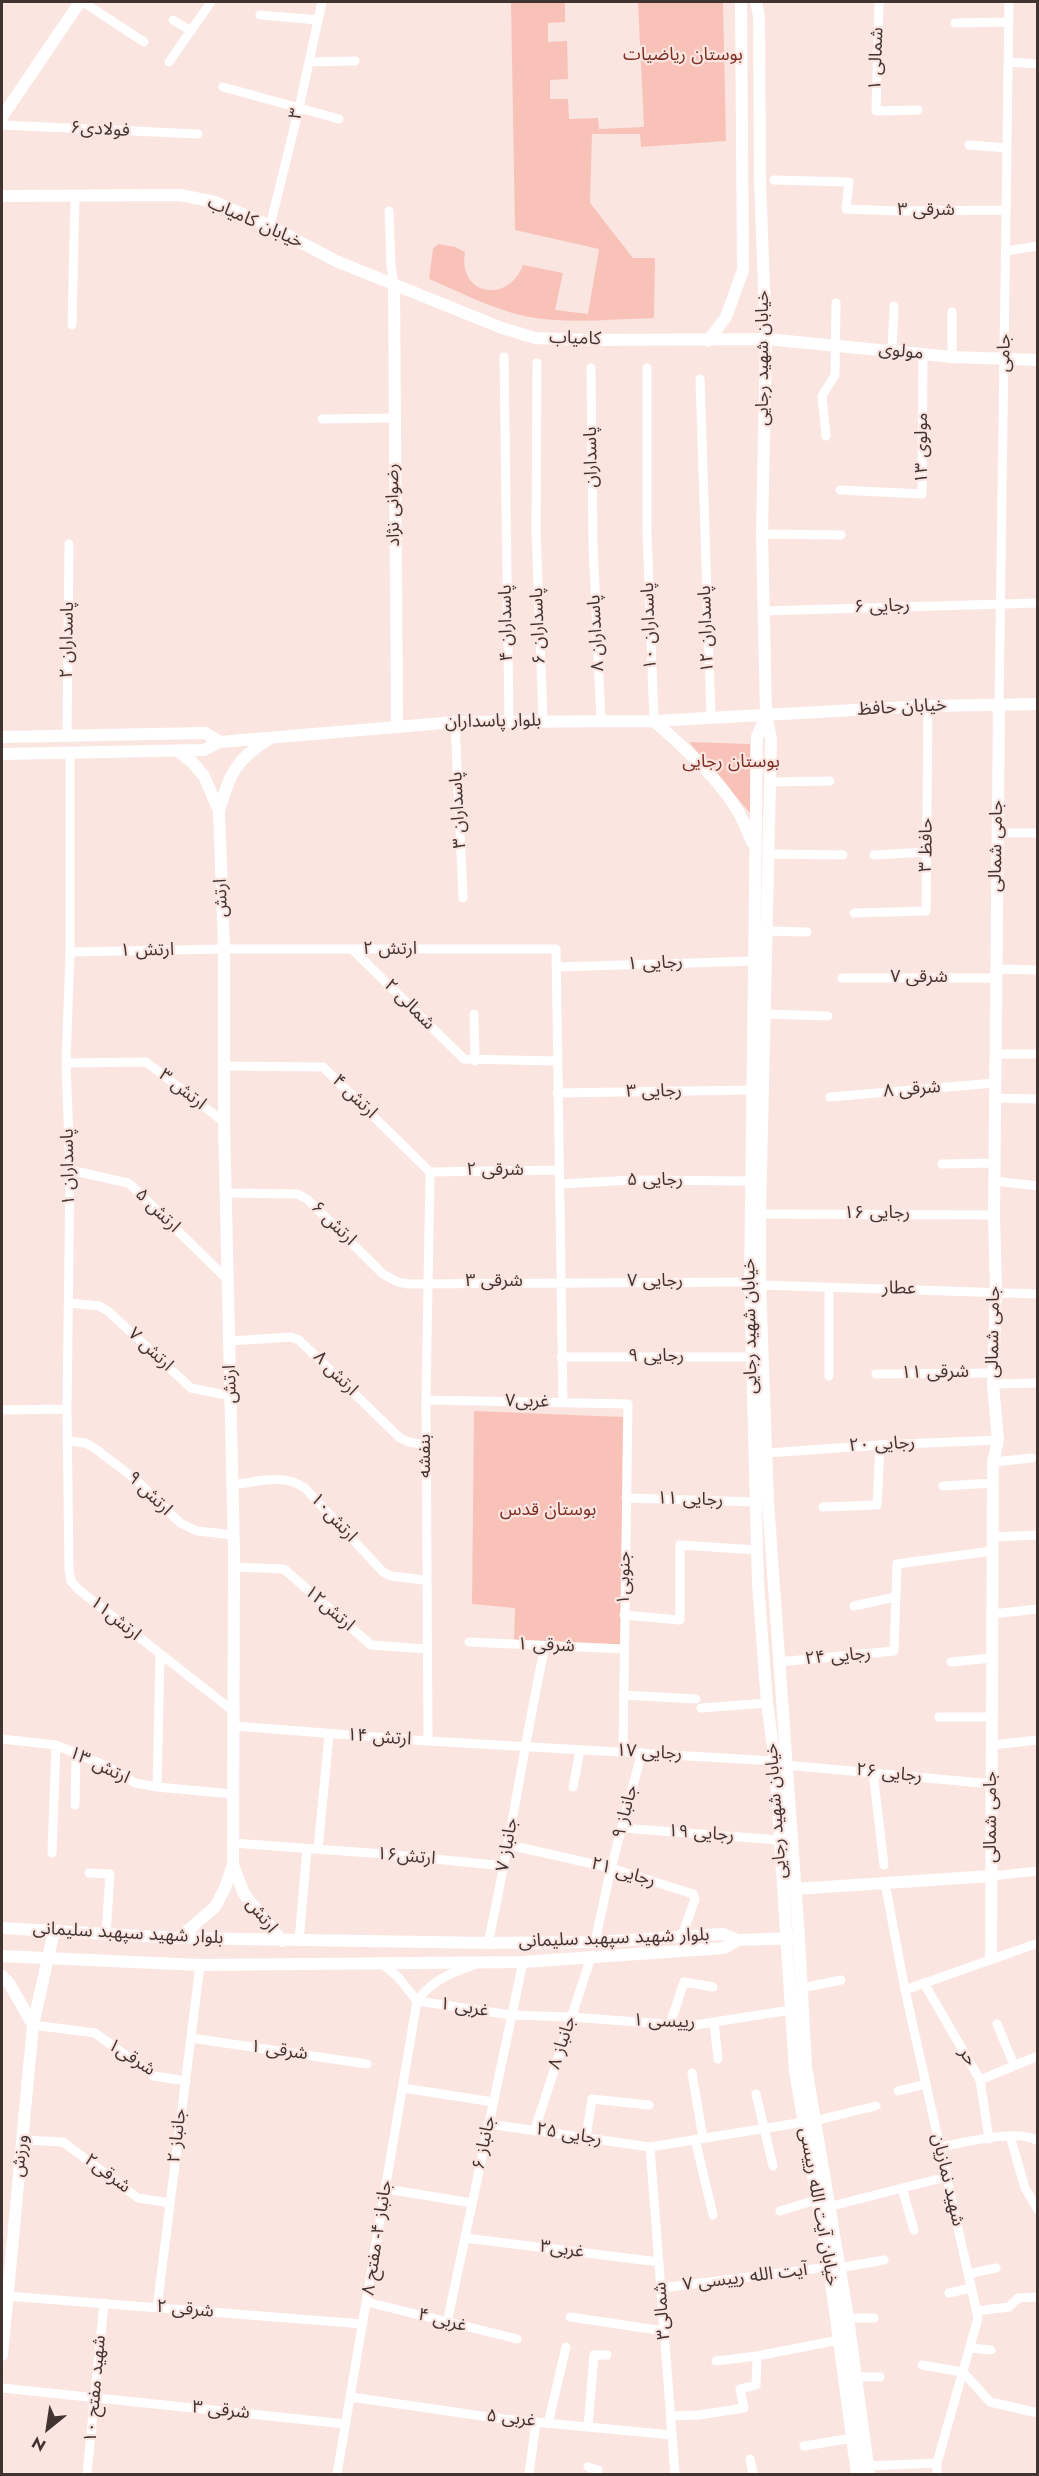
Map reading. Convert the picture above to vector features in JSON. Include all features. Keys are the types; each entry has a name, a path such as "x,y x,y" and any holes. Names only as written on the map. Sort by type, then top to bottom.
{"main road":[{"path":"2,117 82,2"},
{"name":"خیابان شهید رجایی","path":"708,340 726,317 743,270 743,27 739,2"},
{"name":"خیابان شهید رجایی","path":"758,2 760,181 766,339 762,534 766,715 771,739 771,782 766,1014 750,1181 779,1662 781,1763 779,1839 794,1938"},
{"path":"759,16 766,2"},
{"name":"خیابان کامیاب","path":"2,196 180,195 214,202 270,226 336,261 394,284"},
{"name":"کامیاب","path":"394,284 502,328 535,338 766,339"},
{"name":"رضوانی نژاد","path":"394,284 393,418 397,726"},
{"name":"مولوی","path":"766,339 952,357 1005,357 1038,360"},
{"name":"خیابان حافظ","path":"766,715 928,706 1038,704"},
{"name":"جامی شمالی","path":"991,1958 993,1462 998,1440 993,1378 996,1291 994,1163 999,705"},
{"name":"خیابان شهید رجایی","path":"766,715 756,737 752,1090 760,1214 750,1357 758,1583 767,1703 781,1763 795,1889 794,1938"},
{"name":"بلوار پاسداران","path":"2,754 204,750 220,742 455,722 654,721 766,715"},
{"path":"654,721 684,748 722,791 739,813 754,845"},
{"name":"بلوار پاسداران","path":"2,737 205,733 220,742"},
{"path":"219,811 229,776 251,749 272,738"},
{"path":"178,751 204,776 219,811"},
{"name":"ارتش","path":"219,811 224,949 224,1122 234,1535 233,1865 244,1894 282,1941"},
{"path":"758,1583 773,1584"},
{"path":"179,1938 215,1907 233,1865"},
{"path":"795,1889 992,1876"},
{"name":"بلوار شهید سپهبد سلیمانی","path":"2,1928 282,1941 596,1942 723,1934 738,1940"},
{"name":"ورزش","path":"2,2355 33,2025 54,1931"},
{"path":"738,1940 794,1938"},
{"name":"خیابان آیت الله رییسی","path":"794,1938 802,1988 809,2121"},
{"name":"خیابان آیت الله رییسی","path":"794,1938 791,2010 795,2072 809,2121 834,2268 840,2340 853,2438 854,2474"},
{"name":"بلوار شهید سپهبد سلیمانی","path":"2,1956 200,1965 481,1963 724,1948 738,1940"},
{"path":"2,1976 9,1983 33,2025"},
{"name":"خیابان آیت الله رییسی","path":"834,2268 848,2318 869,2470"}],"street":[{"path":"82,2 144,42"},
{"path":"169,62 209,2"},
{"name":"۳","path":"270,226 322,2"},
{"name":"شمالی ۱","path":"879,2 876,111 918,110"},
{"name":"جامی","path":"999,705 1009,2"},
{"path":"260,15 318,20"},
{"path":"173,20 191,31"},
{"path":"955,23 1008,22"},
{"path":"309,62 355,61"},
{"path":"1008,62 1038,64"},
{"path":"223,87 339,119"},
{"name":"فولادی۶","path":"2,125 198,134"},
{"path":"969,145 1007,148"},
{"name":"شرقی ۳","path":"774,180 849,182 846,209 897,212 1006,210"},
{"path":"72,325 75,197"},
{"path":"389,211 394,284"},
{"path":"1005,251 1038,246"},
{"path":"826,436 822,396 835,375 836,303"},
{"path":"892,352 894,306"},
{"path":"952,312 952,357"},
{"name":"مولوی ۱۳","path":"840,490 922,494 923,354"},
{"name":"پاسداران ۴","path":"504,357 509,722"},
{"name":"پاسداران ۶","path":"537,363 536,530 543,722"},
{"name":"پاسداران","path":"591,368 593,545"},
{"name":"پاسداران ۱۰","path":"647,368 647,531 654,721"},
{"name":"پاسداران ۱۲","path":"700,379 711,718"},
{"path":"322,419 393,418"},
{"path":"762,534 841,535"},
{"name":"پاسداران ۲","path":"67,735 69,544"},
{"name":"پاسداران ۸","path":"593,545 601,721"},
{"path":"1000,604 1038,603"},
{"name":"رجایی ۶","path":"764,611 1000,604"},
{"name":"حافظ ۳","path":"854,913 926,911 928,706"},
{"name":"پاسداران ۳","path":"455,722 463,898"},
{"name":"پاسداران ۱","path":"70,753 70,952 66,1063 70,1170 67,1409 71,1581"},
{"path":"771,782 830,781"},
{"path":"998,833 1038,833"},
{"path":"874,855 927,852"},
{"path":"769,854 843,855"},
{"path":"767,931 807,932"},
{"name":"ارتش ۱","path":"70,952 224,949"},
{"name":"ارتش ۲","path":"224,949 354,951 556,949 556,967"},
{"name":"شمالی ۲","path":"354,951 464,1059 475,1061"},
{"name":"رجایی ۱","path":"556,967 754,961"},
{"path":"556,967 563,1403"},
{"name":"شرقی ۷","path":"842,978 1038,970"},
{"path":"474,1014 475,1061 556,1060"},
{"path":"766,1014 828,1016"},
{"path":"995,1054 1038,1054"},
{"name":"ارتش ۳","path":"66,1063 146,1062 224,1122"},
{"name":"ارتش ۴","path":"224,1066 323,1067 430,1172"},
{"name":"شرقی ۸","path":"830,1097 995,1083"},
{"name":"رجایی ۳","path":"557,1093 752,1090"},
{"path":"995,1098 1038,1099"},
{"path":"942,1164 994,1163"},
{"name":"ارتش ۵","path":"70,1170 128,1183 229,1281"},
{"name":"شرقی ۲","path":"430,1172 559,1170"},
{"name":"بنفشه","path":"428,1741 425,1580 430,1172"},
{"name":"رجایی ۵","path":"560,1184 633,1180 750,1181"},
{"path":"994,1181 1038,1186"},
{"name":"ارتش ۶","path":"227,1193 297,1194 307,1199 383,1274 398,1282 408,1284 428,1282"},
{"name":"رجایی ۱۶","path":"760,1214 994,1215"},
{"name":"شرقی ۳","path":"428,1282 561,1283"},
{"name":"رجایی ۷","path":"561,1283 755,1284"},
{"name":"عطار","path":"755,1284 1038,1294"},
{"path":"829,1288 830,1377"},
{"name":"ارتش ۷","path":"69,1304 99,1306 108,1311 191,1388 231,1396"},
{"name":"ارتش ۸","path":"230,1341 291,1337 299,1340 400,1438 426,1445"},
{"name":"رجایی ۹","path":"561,1357 750,1357"},
{"name":"شرقی ۱۱","path":"876,1374 993,1378 1038,1383"},
{"name":"غربی۷","path":"426,1400 628,1404"},
{"name":"جنوبی۱","path":"623,1752 628,1404"},
{"path":"2,1410 67,1409"},
{"name":"رجایی ۲۰","path":"767,1453 998,1440"},
{"name":"ارتش ۹","path":"68,1441 92,1446 135,1479 180,1524 197,1531 234,1535"},
{"path":"823,1507 877,1504 880,1445"},
{"path":"993,1462 1032,1458"},
{"name":"ارتش۱۰","path":"232,1485 286,1479 296,1481 383,1572 391,1576 425,1580"},
{"path":"943,1486 993,1483"},
{"name":"رجایی ۱۱","path":"626,1498 755,1502"},
{"path":"992,1537 1038,1535"},
{"path":"624,1615 680,1620 680,1545 757,1550"},
{"name":"رجایی ۲۴","path":"779,1662 894,1651 897,1564 992,1551"},
{"name":"ارتش۱۲","path":"234,1567 284,1569 371,1645 426,1649"},
{"name":"ارتش۱۱","path":"71,1581 160,1655 234,1711"},
{"path":"854,1606 895,1597"},
{"path":"992,1614 1038,1609"},
{"name":"شرقی ۱","path":"469,1642 624,1649"},
{"name":"جانباز ۷","path":"488,1943 505,1866 524,1747 545,1646"},
{"path":"157,1787 160,1655"},
{"path":"951,1662 992,1659"},
{"path":"623,1695 698,1704 767,1703"},
{"path":"939,1717 992,1717"},
{"name":"ارتش ۱۴","path":"234,1726 329,1735 524,1747"},
{"path":"318,1849 329,1735"},
{"name":"ارتش ۱۳","path":"2,1739 56,1745 111,1768 130,1782 157,1787 233,1794"},
{"path":"992,1745 1038,1740"},
{"path":"52,1853 56,1745"},
{"name":"رجایی ۱۷","path":"524,1747 642,1752 781,1763"},
{"path":"573,1787 580,1751"},
{"name":"جانباز ۹","path":"596,1942 611,1868 642,1752"},
{"path":"75,1805 76,1755"},
{"name":"رجایی ۲۶","path":"781,1763 992,1784"},
{"path":"873,1772 884,1864"},
{"name":"رجایی ۱۹","path":"622,1828 779,1839"},
{"name":"ارتش۱۶","path":"233,1843 505,1866"},
{"name":"رجایی ۲۱","path":"509,1845 611,1868 695,1896 682,1936"},
{"path":"299,1941 307,1848"},
{"path":"992,1876 1038,1871"},
{"path":"89,1873 110,1874 106,1934"},
{"name":"شهید نمازیان","path":"885,1883 905,1990 978,2319 937,2463 937,2475"},
{"path":"905,1990 1038,1943"},
{"name":"جانباز ۸","path":"535,2129 591,1958"},
{"name":"جانباز ۶","path":"447,2323 523,1962"},
{"path":"381,1963 398,1977 417,2001 439,1979 481,1963"},
{"name":"جانباز ۲","path":"157,2308 200,1965"},
{"path":"802,1988 841,1980"},
{"path":"670,2024 684,1982 713,1988"},
{"name":"حر","path":"924,1983 980,2080 989,2139"},
{"name":"غربی ۱","path":"417,2001 512,2016 572,2017"},
{"name":"جانباز ۴- مفتح ۸","path":"337,2475 417,2001"},
{"name":"رییسی ۱","path":"572,2017 689,2026 791,2010"},
{"path":"714,2022 718,2059"},
{"path":"997,2024 1014,2065"},
{"name":"شرقی۱","path":"33,2025 95,2033 153,2076 186,2081"},
{"name":"شرقی ۱","path":"191,2038 367,2064"},
{"path":"980,2080 1038,2056"},
{"path":"692,2073 699,2139 713,2215"},
{"path":"898,2091 926,2084"},
{"path":"403,2088 493,2102"},
{"path":"756,2094 773,2166"},
{"path":"586,2137 592,2098 649,2105"},
{"name":"رجایی ۲۵","path":"488,2124 650,2147 809,2121 876,2106"},
{"path":"1010,2136 1026,2188 1038,2210"},
{"path":"940,2147 1010,2136 1036,2137"},
{"name":"شرقی۲","path":"22,2140 63,2142 138,2198 170,2203"},
{"name":"شمالی۳","path":"650,2147 675,2475"},
{"path":"780,2211 903,2188 946,2177"},
{"path":"903,2188 914,2230"},
{"path":"386,2189 472,2203"},
{"name":"غربی۳","path":"465,2238 659,2262"},
{"name":"آیت الله رییسی ۷","path":"661,2288 884,2260"},
{"path":"968,2274 996,2268"},
{"path":"949,2293 971,2288"},
{"name":"شرقی ۲","path":"7,2296 363,2324"},
{"path":"976,2311 1010,2307 1018,2298 1038,2297"},
{"name":"غربی ۴","path":"367,2302 517,2339"},
{"name":"شهید مفتح ۱۰","path":"87,2475 104,2303"},
{"path":"570,2317 664,2331"},
{"path":"848,2318 874,2318"},
{"path":"716,2361 757,2356 840,2340"},
{"path":"548,2424 566,2347"},
{"path":"970,2348 991,2350"},
{"path":"588,2427 594,2355 607,2355"},
{"path":"671,2415 699,2415 744,2409 740,2389 756,2385 757,2356"},
{"path":"922,2365 963,2372 990,2402 1038,2413"},
{"path":"856,2377 880,2376"},
{"path":"2,2388 95,2399"},
{"name":"غربی ۵","path":"351,2397 548,2424 672,2435"},
{"name":"شرقی ۳","path":"95,2399 346,2424"},
{"path":"529,2475 536,2422"},
{"path":"804,2446 853,2438"},
{"path":"750,2459 753,2475"},
{"path":"869,2470 937,2463"},
{"path":"588,2467 597,2470 597,2475"}],"green space":[{"name":"بوستان ریاضیات","path":"511,2 565,2 565,22 548,23 548,42 567,41 568,79 550,80 550,99 568,99 569,119 598,118 599,129 644,127 638,2 723,2 726,141 641,147 640,134 592,134 590,203 633,258 655,258 654,318 571,321 528,317 484,303 429,279 433,249 438,244 455,247 465,252 465,267 469,278 476,286 485,290 496,290 506,286 516,278 523,265 563,273 555,310 588,314 599,249 515,230"},
{"name":"بوستان رجایی","path":"689,742 750,744 750,813"},
{"name":"بوستان قدس","path":"474,1411 623,1417 621,1649 514,1640 515,1608 472,1604"}]}
